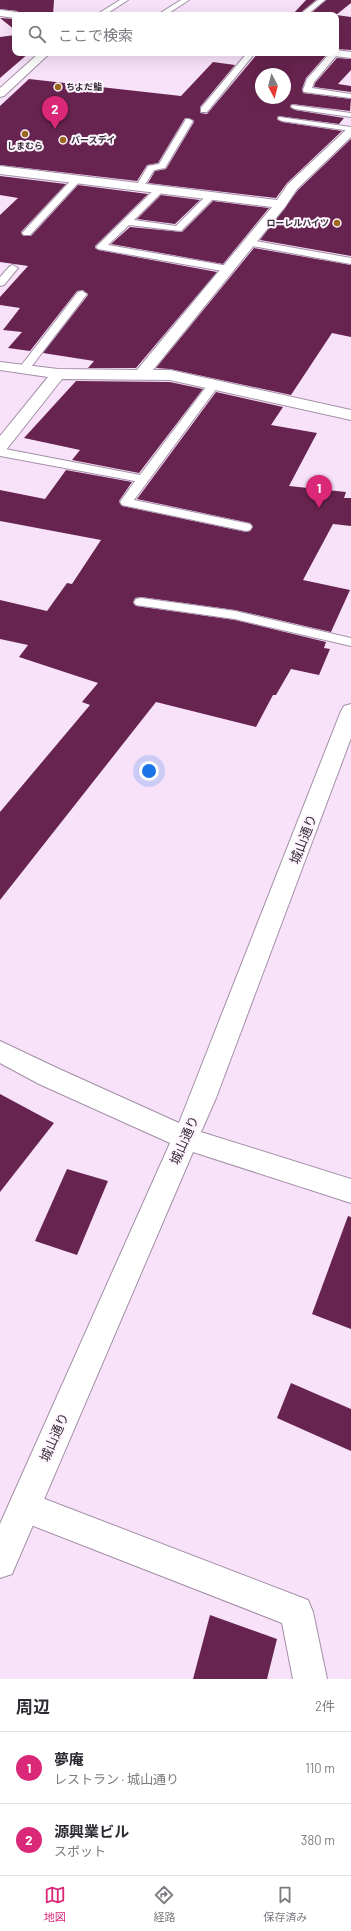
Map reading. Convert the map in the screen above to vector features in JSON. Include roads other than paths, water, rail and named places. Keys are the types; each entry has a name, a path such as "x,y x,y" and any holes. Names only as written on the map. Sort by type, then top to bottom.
{"street":[{"path":"0,14 12,15"},
{"path":"339,54 351,55"},
{"path":"0,94 41,56"},
{"path":"142,374 250,243 281,204 292,187 351,130"},
{"path":"0,170 281,204"},
{"path":"0,366 58,374 170,375 351,415"},
{"path":"3,440 58,374"},
{"name":"城山通り","path":"0,1562 209,1084 351,711"},
{"path":"0,1051 48,1076 185,1138 351,1191"},
{"path":"24,1507 296,1612 310,1679"}],"lane":[{"path":"105,12 125,0"},
{"path":"166,12 186,0"},
{"path":"307,12 322,0"},
{"path":"204,110 249,56"},
{"path":"331,56 310,81 307,90 351,96"},
{"path":"295,107 351,115"},
{"path":"282,119 351,130"},
{"path":"140,186 151,168 162,166 189,121"},
{"path":"27,233 77,179"},
{"path":"160,189 102,247 228,269"},
{"path":"127,222 178,229 212,195"},
{"path":"250,243 351,261"},
{"path":"0,283 13,268"},
{"path":"24,369 82,294"},
{"path":"213,385 126,502 246,527"},
{"path":"0,452 143,479"},
{"path":"141,602 235,615 351,642"}],"place":[{"name":"ちよだ鮨","path":"58,87"},
{"name":"源興業ビル","path":"55,129"},
{"name":"しまむら","path":"25,134"},
{"name":"バースデイ","path":"63,140"},
{"name":"ローレルハイツ","path":"337,223"},
{"name":"夢庵","path":"319,508"}]}
